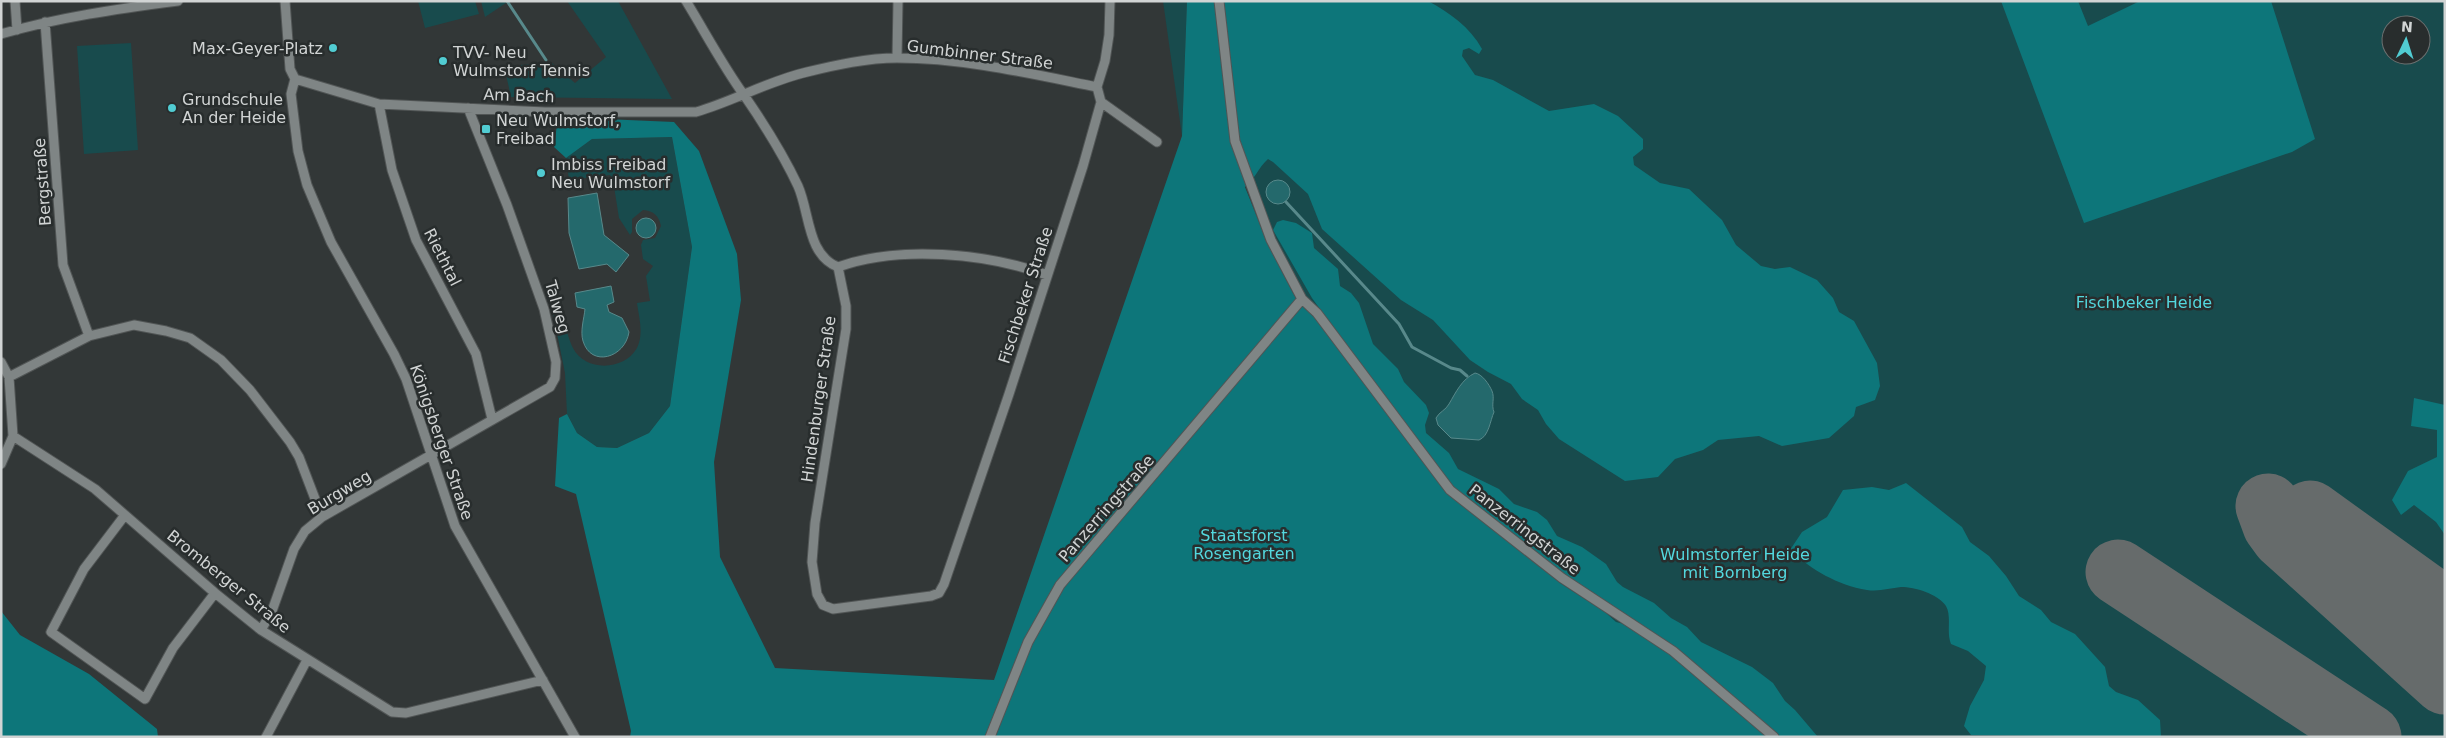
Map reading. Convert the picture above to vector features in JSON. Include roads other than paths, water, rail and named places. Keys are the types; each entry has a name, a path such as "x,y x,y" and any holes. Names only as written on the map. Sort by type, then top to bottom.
{"street":[{"path":"14,1 17,30"},
{"path":"1,34 44,22 138,4 178,1"},
{"name":"Königsberger Straße","path":"285,1 290,70 295,79 291,94 298,152 307,185 331,242 394,354 418,412 455,526 575,737"},
{"path":"686,1 744,95 756,110 799,188 815,244 820,254 828,263 838,267 856,261 884,257 950,256 994,260 1047,274"},
{"path":"898,1 898,58"},
{"path":"1110,1 1107,52 1097,87 1101,102 1157,142"},
{"name":"Panzerringstraße","path":"1219,1 1235,141 1271,240 1302,299 1316,313 1450,490 1562,578 1673,651 1774,737"},
{"name":"Bergstraße","path":"44,22 63,265 89,336"},
{"name":"Gumbinner Straße","path":"744,95 766,84 805,72 841,64 898,58 1011,71 1097,87"},
{"name":"Am Bach","path":"295,79 380,104 544,112 696,112 744,95"},
{"name":"Fischbeker Straße","path":"940,593 1010,394 1083,166 1101,102"},
{"name":"Riethtal","path":"380,104 392,170 416,240 476,354 492,419"},
{"name":"Talweg","path":"431,456 492,419 549,388 556,378 556,362 552,338 533,273 468,108"},
{"name":"Hindenburger Straße","path":"838,267 846,306 846,329 815,522 812,562 817,594 823,605 833,609 931,596 940,593"},
{"name":"Panzerringstraße","path":"990,737 1028,642 1060,585 1302,299"},
{"path":"9,377 89,336 134,325 190,338 221,360 250,390 290,442 299,457 322,517"},
{"path":"1,362 9,377 14,436 1,464"},
{"name":"Bromberger Straße","path":"14,436 95,489 215,593 261,630 392,712 406,713 543,680"},
{"name":"Burgweg","path":"261,630 272,611 294,548 305,531 322,517 431,456"},
{"path":"125,515 84,568 51,632 145,699 173,648 215,593"},
{"path":"266,737 307,660"}],"waterway":[{"path":"507,1 546,60"},
{"path":"1286,202 1399,324 1412,347 1451,368 1460,370 1467,376"}],"place":[{"name":"Max-Geyer-Platz","path":"333,48"},
{"name":"TVV- Neu Wulmstorf Tennis","path":"443,61"},
{"name":"Grundschule An der Heide","path":"172,108"},
{"name":"Neu Wulmstorf, Freibad","path":"486,129"},
{"name":"Imbiss Freibad Neu Wulmstorf","path":"541,173"}],"park label":[{"name":"Fischbeker Heide","path":"2144,302"},
{"name":"Staatsforst Rosengarten","path":"1244,544"},
{"name":"Wulmstorfer Heide mit Bornberg","path":"1735,563"}]}
